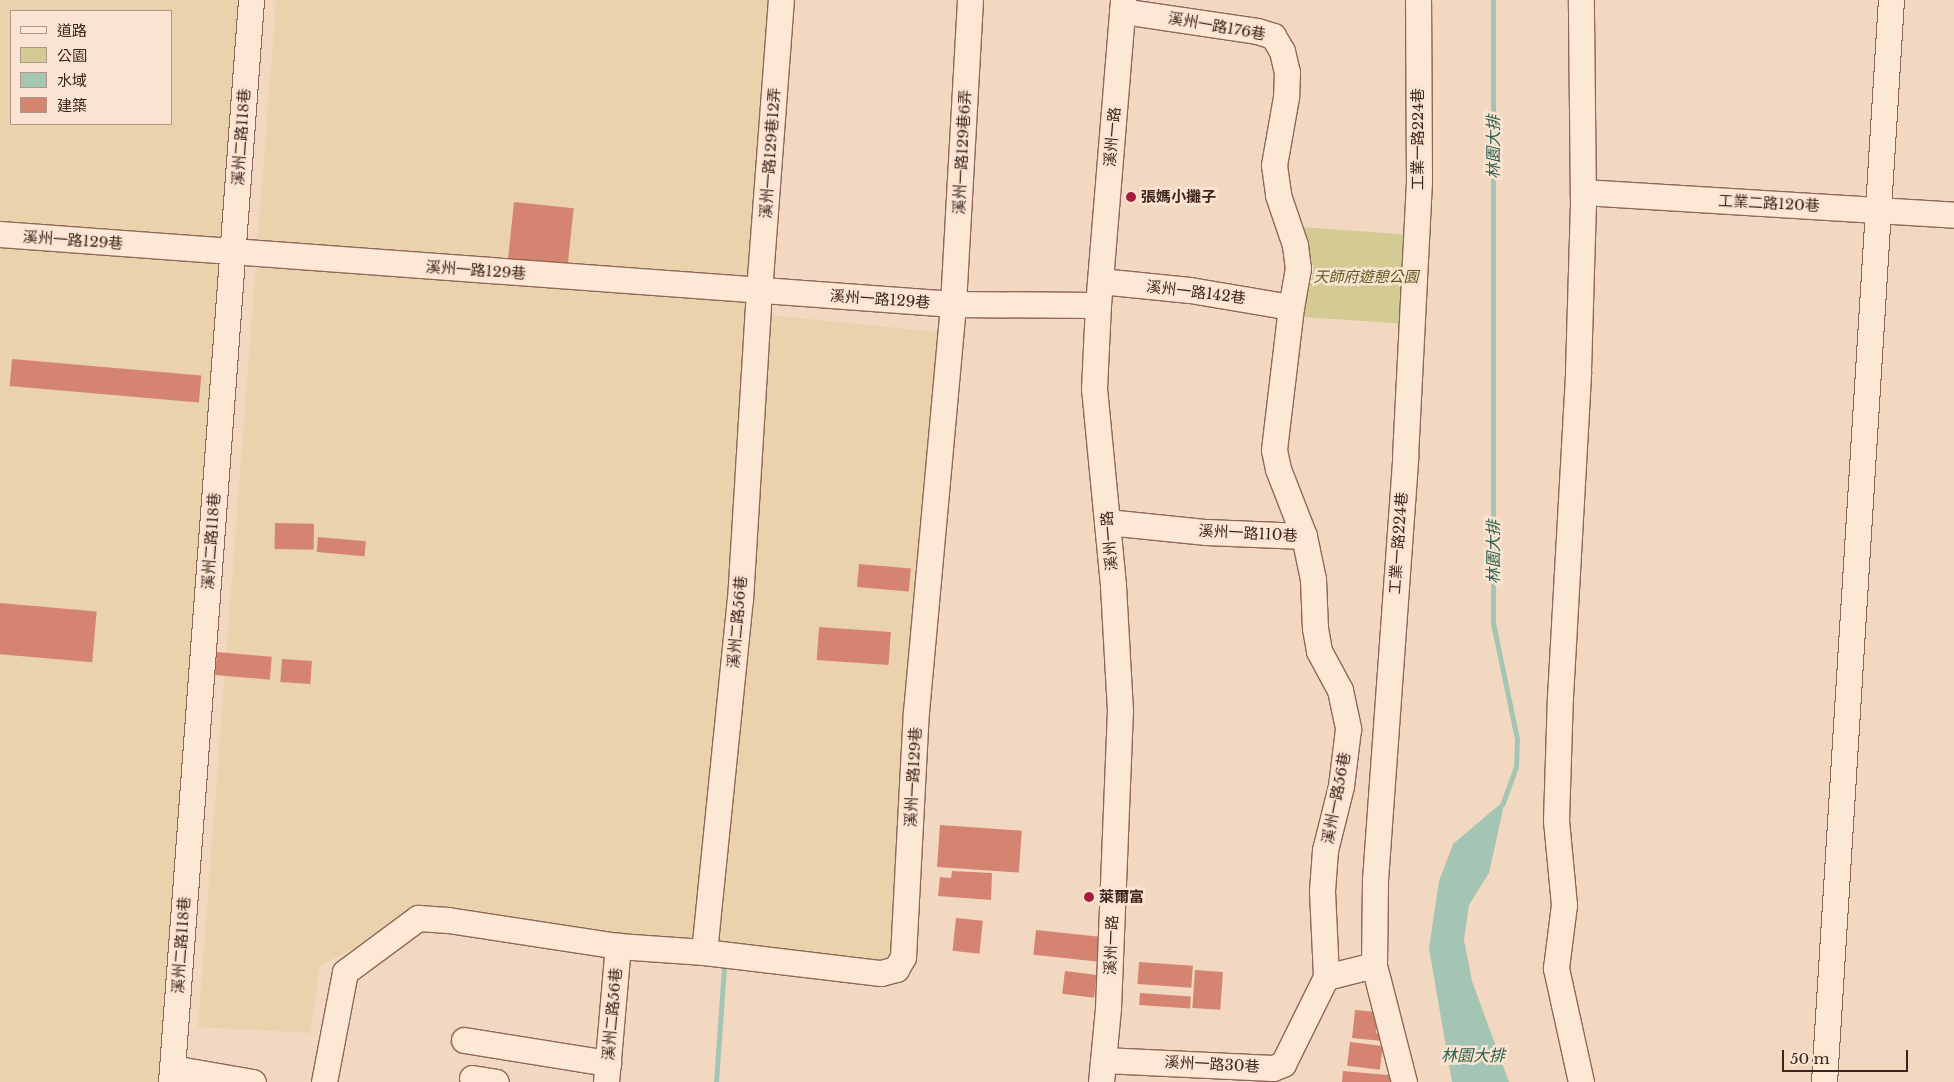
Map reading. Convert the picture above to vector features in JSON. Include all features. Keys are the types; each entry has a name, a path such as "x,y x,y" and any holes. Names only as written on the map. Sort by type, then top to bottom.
{"street":[{"name":"溪州二路118巷","path":"172,1075 251,0"},
{"name":"溪州一路129巷6弄","path":"953,304 970,0"},
{"name":"工業一路224巷","path":"1404,1082 1374,965 1375,880 1405,457 1419,181 1418,0"},
{"path":"1580,1082 1556,968 1564,905 1556,820 1560,697 1578,372 1583,192 1581,0"},
{"path":"1824,1082 1892,0"},
{"name":"溪州一路","path":"1102,1071 1108,1008 1120,711 1107,522 1094,389 1099,293 1122,6"},
{"name":"溪州一路176巷","path":"1122,6 1257,31 1273,36 1282,51 1287,72 1286,97 1274,165 1278,196 1295,246 1298,268 1291,307"},
{"name":"溪州一路129巷12弄","path":"759,291 781,7"},
{"name":"工業二路120巷","path":"1583,192 1954,215"},
{"name":"溪州一路129巷","path":"0,234 953,304 1099,293"},
{"name":"溪州一路142巷","path":"1099,293 1190,290 1291,307"},
{"name":"溪州二路56巷","path":"704,952 740,600 759,291"},
{"name":"溪州一路129巷","path":"324,1082 345,972 418,918 448,920 618,946 704,952 881,973 896,969 904,957 916,712 953,304"},
{"name":"溪州一路110巷","path":"1107,522 1206,532 1304,536 1278,469 1274,450 1291,307"},
{"name":"溪州一路56巷","path":"1304,536 1313,578 1315,628 1319,651 1340,690 1348,729 1341,786 1325,850 1322,891 1324,917"},
{"name":"溪州一路30巷","path":"1102,1071 1273,1068 1283,1064 1326,977 1324,917"},
{"name":"溪州二路56巷","path":"607,1073 618,946"},
{"path":"1326,977 1374,965"},
{"path":"464,1040 607,1073"},
{"path":"172,1075 253,1082"},
{"path":"472,1078 496,1082"}],"shaded area":[{"path":"0,0 242,0 160,1082 0,1082"},
{"path":"276,0 772,0 750,313 938,332 890,963 661,941 430,907 320,966 310,1033 198,1027"}],"green space":[{"name":"天師府遊憩公園","path":"1301,227 1413,235 1409,324 1302,317 1314,269"}],"water":[{"name":"林園大排","path":"1505,800 1489,873 1469,905 1464,940 1472,981 1509,1082 1452,1082 1429,948 1439,881 1453,844"}],"building":[{"path":"514,202 574,208 568,266 508,260"},
{"path":"12,359 201,376 199,402 10,386"},
{"path":"275,523 314,524 314,550 275,549"},
{"path":"318,537 366,541 365,556 317,552"},
{"path":"859,564 911,569 909,591 857,587"},
{"path":"0,603 97,611 92,662 0,654"},
{"path":"819,627 891,632 889,665 817,660"},
{"path":"217,652 272,657 270,680 215,675"},
{"path":"282,659 312,661 310,684 280,682"},
{"path":"940,825 1022,831 1019,873 937,867"},
{"path":"952,871 992,873 991,900 938,896 940,877 951,878"},
{"path":"956,918 983,921 979,954 953,951"},
{"path":"1036,930 1102,937 1099,962 1033,955"},
{"path":"1139,962 1193,966 1191,988 1137,984"},
{"path":"1195,970 1223,972 1220,1010 1192,1008"},
{"path":"1065,971 1097,975 1094,998 1062,994"},
{"path":"1140,993 1191,997 1190,1009 1139,1005"},
{"path":"1355,1010 1378,1012 1376,1033 1382,1034 1382,1041 1352,1038"},
{"path":"1350,1042 1383,1046 1380,1070 1347,1066"},
{"path":"1343,1071 1399,1076 1398,1082 1342,1082"}],"waterway":[{"name":"林園大排","path":"1493,0 1493,623 1517,739 1516,767 1502,805"},
{"path":"716,1082 724,968"}],"place":[{"name":"張媽小攤子","path":"1131,197"},
{"name":"萊爾富","path":"1089,897"}]}
